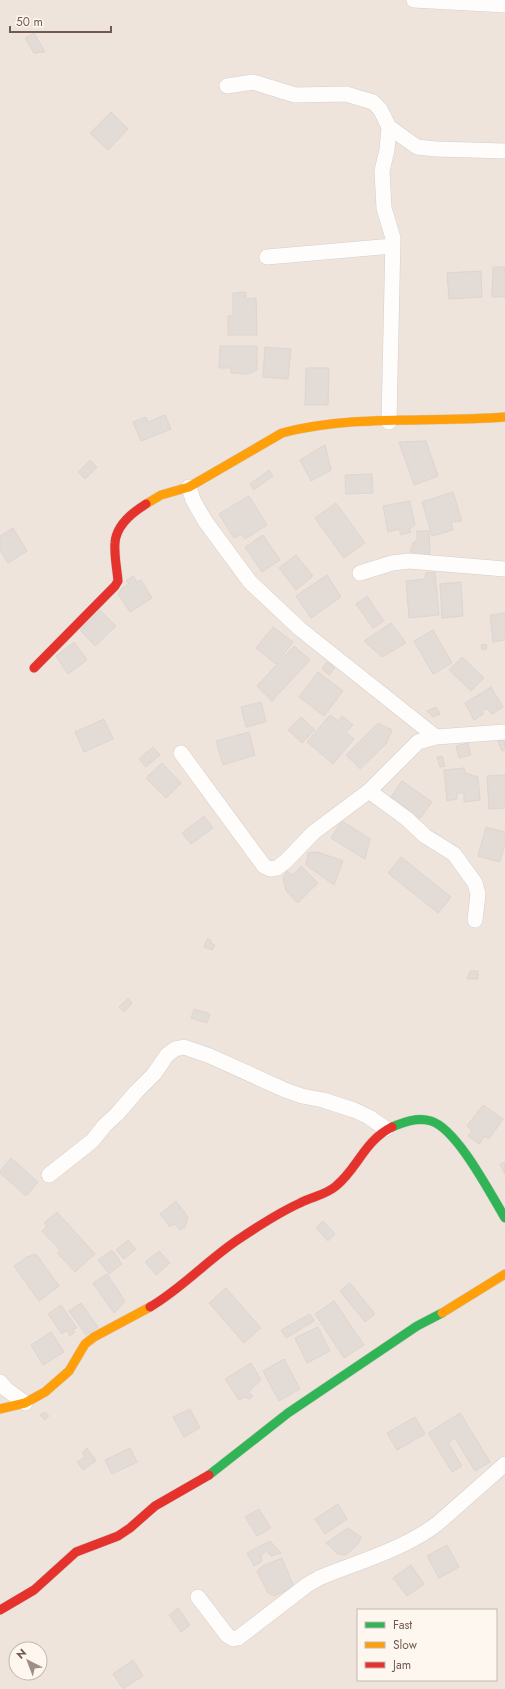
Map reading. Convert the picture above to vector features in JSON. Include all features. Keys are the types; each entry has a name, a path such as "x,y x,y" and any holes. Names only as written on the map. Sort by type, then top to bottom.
{"street":[{"path":"414,0 505,5"},
{"path":"226,86 253,82 296,95 346,94 373,102 380,109 389,127 417,147 436,150 505,151"},
{"path":"389,127 387,150 382,176 384,208 392,230 393,246 389,422"},
{"path":"267,257 393,246"},
{"path":"34,668 118,581 115,542 120,528 124,522 137,510 161,495 189,487 282,433 299,428 340,422 466,420 505,417"},
{"path":"189,487 193,500 205,521 250,582 300,629 436,737"},
{"path":"360,573 392,563 409,561 505,569"},
{"path":"181,753 264,866 270,869 277,868 286,861 314,832 369,791 418,742 436,737 505,732"},
{"path":"369,791 407,819 425,836 454,854 475,883 478,894 476,920"},
{"path":"49,1175 92,1141 104,1125 117,1114 154,1074 167,1055 175,1049 184,1047 210,1056 285,1090 354,1110 369,1117 386,1129"},
{"path":"0,1409 25,1403 45,1392 69,1371 85,1344 94,1337 162,1299 178,1288 221,1251 265,1222 301,1202 323,1195 336,1187 366,1148 386,1129 420,1119 432,1121 442,1126 452,1134 459,1144 505,1218"},
{"path":"0,1610 34,1590 76,1552 118,1536 130,1528 155,1506 202,1480 288,1413 417,1326 451,1308 505,1274"},
{"path":"0,1382 6,1389 25,1403"},
{"path":"198,1597 227,1635 233,1638 238,1638 313,1582 408,1542 426,1532 438,1524 505,1464"}],"shaded area":[{"path":"0,0 505,0 505,1689 0,1689"}],"building":[{"path":"34,33 45,52 34,53 25,38"},
{"path":"111,112 128,129 108,150 90,133"},
{"path":"493,267 505,267 505,297 492,297"},
{"path":"481,271 482,297 449,299 447,273"},
{"path":"246,292 246,299 256,298 257,335 228,335 228,316 233,316 233,293"},
{"path":"220,346 257,346 257,370 248,374 231,373 231,368 219,368"},
{"path":"265,347 291,349 288,379 263,377"},
{"path":"306,368 329,368 328,405 305,405"},
{"path":"165,415 171,429 141,441 133,422 146,417 148,422"},
{"path":"426,441 438,476 414,485 399,442"},
{"path":"325,445 331,470 311,481 300,460"},
{"path":"90,460 97,467 85,479 78,472"},
{"path":"269,470 273,476 254,490 250,484"},
{"path":"372,474 373,493 346,494 345,475"},
{"path":"453,492 462,521 451,522 453,530 432,536 422,502"},
{"path":"249,496 267,525 245,539 241,534 234,538 219,514"},
{"path":"410,501 415,525 409,529 411,532 401,535 399,529 388,532 383,506"},
{"path":"336,503 365,543 344,558 315,518"},
{"path":"13,528 27,551 8,563 0,550 0,536"},
{"path":"417,531 429,531 430,555 409,556 413,543 417,540"},
{"path":"263,535 280,560 262,572 245,547"},
{"path":"296,555 313,576 296,590 279,568"},
{"path":"435,572 439,615 409,618 406,581 424,579 426,573"},
{"path":"327,575 341,597 311,618 296,596"},
{"path":"133,576 137,582 141,580 152,598 130,612 118,594 122,588 129,584 126,581"},
{"path":"461,582 463,616 442,618 440,584"},
{"path":"367,596 384,621 373,628 356,604"},
{"path":"100,610 116,626 95,646 80,630"},
{"path":"505,613 505,640 493,642 490,615"},
{"path":"391,623 406,643 382,657 364,641"},
{"path":"273,627 293,642 276,664 256,648"},
{"path":"433,630 452,663 433,674 414,641"},
{"path":"74,642 87,660 68,674 56,656"},
{"path":"482,644 487,645 486,650 481,649"},
{"path":"294,646 310,660 272,701 257,686"},
{"path":"462,657 484,678 471,691 449,670"},
{"path":"327,662 335,668 329,675 322,669"},
{"path":"318,672 343,691 324,716 299,697"},
{"path":"491,687 503,707 492,714 487,709 482,710 483,714 474,720 465,703"},
{"path":"261,702 266,722 246,727 241,707"},
{"path":"436,707 440,714 433,717 427,711"},
{"path":"330,715 338,721 342,716 353,725 346,732 354,739 333,764 307,742"},
{"path":"301,717 315,730 302,743 288,730"},
{"path":"104,719 113,739 84,752 75,732"},
{"path":"378,723 392,730 386,744 360,769 346,755"},
{"path":"249,732 255,755 223,765 216,741"},
{"path":"504,738 505,750 502,751 498,741"},
{"path":"468,743 471,755 459,758 456,746"},
{"path":"153,747 160,755 146,767 139,759"},
{"path":"442,756 445,766 440,767 437,757"},
{"path":"162,763 181,783 166,798 146,778"},
{"path":"464,768 465,773 478,777 480,800 464,802 464,793 457,793 457,799 447,801 444,770"},
{"path":"505,775 505,808 489,809 487,776"},
{"path":"402,781 432,802 417,822 388,801"},
{"path":"204,816 213,828 191,844 182,833"},
{"path":"342,821 370,839 365,859 331,838"},
{"path":"486,827 505,832 505,844 500,862 478,856"},
{"path":"318,852 343,861 334,885 306,865 308,853"},
{"path":"401,857 451,897 438,913 388,873"},
{"path":"301,866 318,883 298,903 286,891 283,878 287,871 293,875"},
{"path":"207,939 211,940 211,943 215,945 212,950 204,947"},
{"path":"470,971 478,971 478,979 467,979"},
{"path":"128,998 132,1003 124,1012 119,1007"},
{"path":"194,1009 210,1014 207,1023 191,1018"},
{"path":"483,1105 503,1119 489,1139 485,1136 479,1144 468,1136 472,1131 467,1126"},
{"path":"11,1158 38,1182 26,1196 0,1173"},
{"path":"505,1162 505,1174 500,1164"},
{"path":"176,1201 188,1217 185,1227 180,1230 175,1224 170,1227 160,1214"},
{"path":"57,1212 95,1254 75,1272 57,1253 60,1250 42,1231 47,1226 44,1223"},
{"path":"323,1221 335,1234 328,1241 316,1228"},
{"path":"128,1240 136,1249 124,1259 116,1250"},
{"path":"112,1250 122,1264 109,1274 98,1260"},
{"path":"159,1251 170,1263 156,1275 145,1262"},
{"path":"36,1254 59,1286 39,1301 14,1266 27,1257"},
{"path":"107,1274 125,1301 114,1313 93,1283"},
{"path":"350,1283 375,1314 365,1322 340,1291"},
{"path":"226,1288 261,1328 244,1343 209,1303"},
{"path":"334,1301 364,1345 344,1358 315,1314"},
{"path":"81,1303 98,1327 86,1335 69,1311"},
{"path":"61,1305 77,1328 73,1329 75,1332 70,1336 67,1330 62,1334 48,1314"},
{"path":"310,1314 314,1321 286,1338 281,1330"},
{"path":"318,1327 330,1351 307,1363 295,1338"},
{"path":"51,1332 64,1352 43,1365 31,1345"},
{"path":"284,1359 300,1389 279,1401 263,1371"},
{"path":"251,1363 261,1380 249,1392 253,1396 249,1399 245,1397 239,1400 225,1379"},
{"path":"190,1409 200,1428 184,1437 173,1417"},
{"path":"45,1412 49,1416 45,1420 40,1415"},
{"path":"460,1413 490,1462 475,1471 455,1438 448,1443 462,1466 452,1472 428,1433"},
{"path":"415,1417 425,1434 397,1450 387,1433"},
{"path":"87,1448 96,1461 83,1470 77,1462 85,1457 82,1453"},
{"path":"130,1448 137,1462 112,1474 105,1460"},
{"path":"338,1504 347,1519 325,1534 315,1519"},
{"path":"259,1509 271,1528 257,1536 245,1517"},
{"path":"348,1528 361,1537 358,1544 346,1555 338,1554 326,1543"},
{"path":"270,1541 281,1553 271,1556 266,1551 261,1556 262,1561 254,1566 247,1553"},
{"path":"447,1545 459,1567 439,1578 427,1556"},
{"path":"282,1558 294,1587 274,1596 268,1593 257,1571 263,1566"},
{"path":"411,1565 424,1584 407,1596 393,1578"},
{"path":"178,1608 190,1625 181,1632 169,1615"},
{"path":"133,1660 143,1676 123,1689 113,1674"}],"traffic: fast":[{"path":"392,1127 416,1120 431,1121 441,1126 462,1149 472,1163 505,1218"},
{"path":"209,1475 288,1413 417,1326 442,1313"}],"traffic: slow":[{"path":"146,504 161,495 189,487 282,433 337,423 505,417"},
{"path":"442,1313 505,1274"},
{"path":"0,1409 25,1403 45,1392 69,1371 85,1344 94,1337 150,1307"}],"traffic: jam":[{"path":"34,668 115,586 118,581 115,552 115,543 118,531 126,520 146,504"},
{"path":"150,1307 174,1291 230,1245 256,1228 304,1201 332,1189 344,1179 368,1147 382,1133 392,1127"},
{"path":"0,1610 34,1590 76,1552 118,1536 130,1528 155,1506 209,1475"}]}
